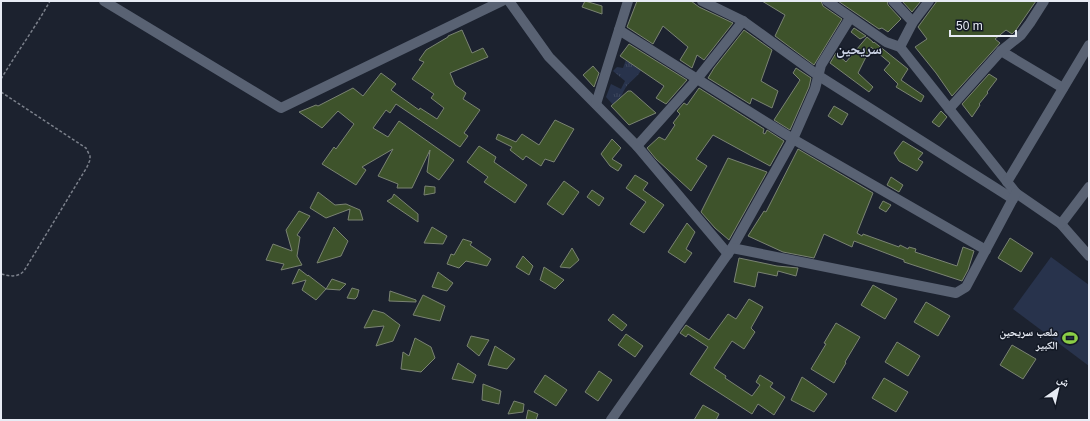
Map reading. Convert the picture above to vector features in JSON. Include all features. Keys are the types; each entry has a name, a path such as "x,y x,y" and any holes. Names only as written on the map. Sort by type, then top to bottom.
{"street":[{"path":"104,1 282,108 502,1"},
{"path":"509,1 549,57 637,146 730,251 956,293 966,287 1015,196"},
{"path":"596,104 628,1"},
{"path":"702,1 744,21 818,76 1061,224 1089,256"},
{"path":"723,11 726,1"},
{"path":"827,1 886,42 900,47 1007,182 1015,196"},
{"path":"893,1 913,22"},
{"path":"900,47 913,22 929,1"},
{"path":"949,109 1001,51 1021,35 1044,1"},
{"path":"611,420 730,251 792,139 815,89 821,65 850,18"},
{"path":"637,146 697,79 744,21"},
{"path":"619,30 792,139 986,250"},
{"path":"1007,182 1089,45"},
{"path":"1001,51 1063,88"},
{"path":"1061,224 1089,187"}],"path":[{"path":"1,79 17,51 42,16 50,1"},
{"path":"1,92 86,148 90,156 87,167 24,271 13,276 1,274"}],"green space":[{"path":"627,57 641,70 626,87 616,108 606,97 611,84 621,89 625,81 613,71 617,67 623,68"},
{"name":"ملعب سريحين الكبير","path":"1051,257 1089,285 1089,366 1013,309"}],"building":[{"path":"585,1 602,6 602,14 582,7"},
{"path":"637,1 691,1 699,7 733,23 704,60 697,55 692,68 680,60 688,47 663,26 653,44 627,27"},
{"path":"762,1 821,1 823,6 842,19 814,65 775,36 785,15"},
{"path":"838,1 887,1 888,5 901,19 888,32 882,28 879,29"},
{"path":"902,1 921,1 912,12"},
{"path":"937,1 1036,1 1012,34 1006,30 995,39 1000,43 952,96 915,47 927,39 918,27"},
{"path":"854,28 866,36 860,39 851,32"},
{"path":"462,30 472,53 483,48 488,57 450,73 455,85 466,93 463,99 480,110 464,133 468,136 460,147 396,104 390,113 386,110 373,128 388,137 399,121 454,160 439,180 427,172 430,150 412,188 397,188 398,184 378,176 393,149 362,167 366,170 356,185 322,164 334,147 336,149 354,124 338,111 322,128 299,112 316,105 318,106 353,88 363,96 381,73 396,84 391,90 419,110 420,108 437,119 444,108 431,98 434,94 412,79 424,62 419,60 426,50 448,36"},
{"path":"744,30 772,50 761,81 778,91 772,108 752,98 750,104 708,78"},
{"path":"867,37 908,69 901,80 924,96 921,102 896,87 898,84 884,70 890,63 871,47 858,73 873,87 869,92 830,63 836,53 846,62"},
{"path":"629,44 687,80 666,104 656,98 664,86 620,56"},
{"path":"593,66 599,73 594,87 583,75"},
{"path":"796,68 811,78 809,87 790,130 774,120 800,80 793,73"},
{"path":"989,74 997,79 979,104 980,105 972,117 962,104"},
{"path":"699,88 764,129 763,133 765,134 767,130 784,141 770,166 713,135 696,159 707,166 691,191 656,159 647,148 659,137 665,140 675,125 673,123 680,114 677,111 684,103 687,105"},
{"path":"628,91 631,91 656,113 629,125 611,106"},
{"path":"834,106 848,114 842,125 828,116"},
{"path":"941,111 947,117 939,127 932,122"},
{"path":"555,120 574,129 554,162 545,159 541,166 526,156 523,160 510,150 512,147 496,139 498,134 516,142 522,134 539,145"},
{"path":"612,139 621,148 612,159 622,165 618,171 610,166 601,154"},
{"path":"903,141 923,153 918,159 923,162 917,171 899,161 894,153"},
{"path":"479,146 496,157 494,162 527,185 515,203 484,182 488,177 467,162"},
{"path":"798,149 873,193 857,233 862,236 863,234 899,247 900,245 908,249 909,247 916,249 915,252 957,266 963,247 974,251 968,270 962,281 904,262 904,260 854,241 852,247 824,234 814,258 783,252 748,236 764,211 766,212"},
{"path":"728,158 767,172 729,240 715,228 701,212"},
{"path":"635,175 648,183 643,190 664,205 644,233 630,224 646,202 626,188"},
{"path":"891,177 903,185 899,192 887,185"},
{"path":"564,181 579,192 563,215 547,204"},
{"path":"425,186 435,187 435,193 424,195"},
{"path":"592,190 604,198 599,206 587,197"},
{"path":"318,192 335,205 346,204 360,210 363,220 348,220 350,209 326,218 310,208"},
{"path":"394,194 418,214 418,222 387,201 392,198"},
{"path":"883,201 891,205 886,212 879,208"},
{"path":"299,211 310,216 297,235 300,237 297,256 302,265 281,270 284,264 266,260 273,244 292,251 286,230"},
{"path":"687,223 695,232 686,249 692,253 685,263 668,252"},
{"path":"334,227 348,241 341,256 317,263"},
{"path":"432,227 447,236 443,244 424,243"},
{"path":"1010,238 1033,253 1021,272 998,258"},
{"path":"463,239 472,242 470,245 491,259 487,266 466,261 459,268 447,264 451,254 454,255"},
{"path":"572,248 579,260 570,268 560,267"},
{"path":"523,256 533,266 529,275 516,267"},
{"path":"739,258 777,266 798,268 796,276 778,271 777,276 758,272 755,287 734,282"},
{"path":"544,267 564,280 555,289 540,280"},
{"path":"299,269 326,289 316,300 302,290 306,280 292,284"},
{"path":"438,272 453,283 447,291 432,287"},
{"path":"332,279 346,284 340,290 326,289"},
{"path":"873,285 897,299 885,319 861,305"},
{"path":"352,288 359,290 355,299 347,298"},
{"path":"390,291 416,300 416,302 389,301"},
{"path":"423,295 445,306 440,321 413,315"},
{"path":"749,299 763,307 751,328 755,332 744,349 732,341 714,368 726,376 725,378 752,396 760,385 756,382 760,375 773,383 770,387 785,397 774,415 758,404 752,414 690,374 708,347 688,334 686,337 680,333 686,325 709,340 728,314 736,319"},
{"path":"926,302 950,316 938,336 914,322"},
{"path":"373,310 384,313 400,325 393,341 376,346 384,326 364,328"},
{"path":"613,314 627,325 622,331 608,320"},
{"path":"836,323 860,337 834,383 811,369 826,344 824,343"},
{"path":"626,334 643,346 635,357 618,345"},
{"path":"471,336 489,340 479,356 467,346"},
{"path":"415,338 431,347 435,358 421,372 401,369 403,352 409,356"},
{"path":"897,342 920,356 908,376 885,362"},
{"path":"1012,345 1036,359 1023,379 1000,365"},
{"path":"495,346 515,359 507,369 488,365"},
{"path":"458,363 476,375 473,383 452,379"},
{"path":"599,371 612,380 598,401 585,392"},
{"path":"545,375 567,390 556,406 534,392"},
{"path":"802,377 827,394 814,412 791,400"},
{"path":"884,378 908,392 896,412 872,398"},
{"path":"483,384 501,391 499,404 482,400"},
{"path":"514,401 524,404 523,412 508,414"},
{"path":"703,405 719,414 716,420 694,420"},
{"path":"528,410 538,414 536,420 526,420"}],"place":[{"name":"ملعب سريحين الكبير","path":"1070,338"}],"district":[{"name":"سريحين","path":"859,48"}]}
